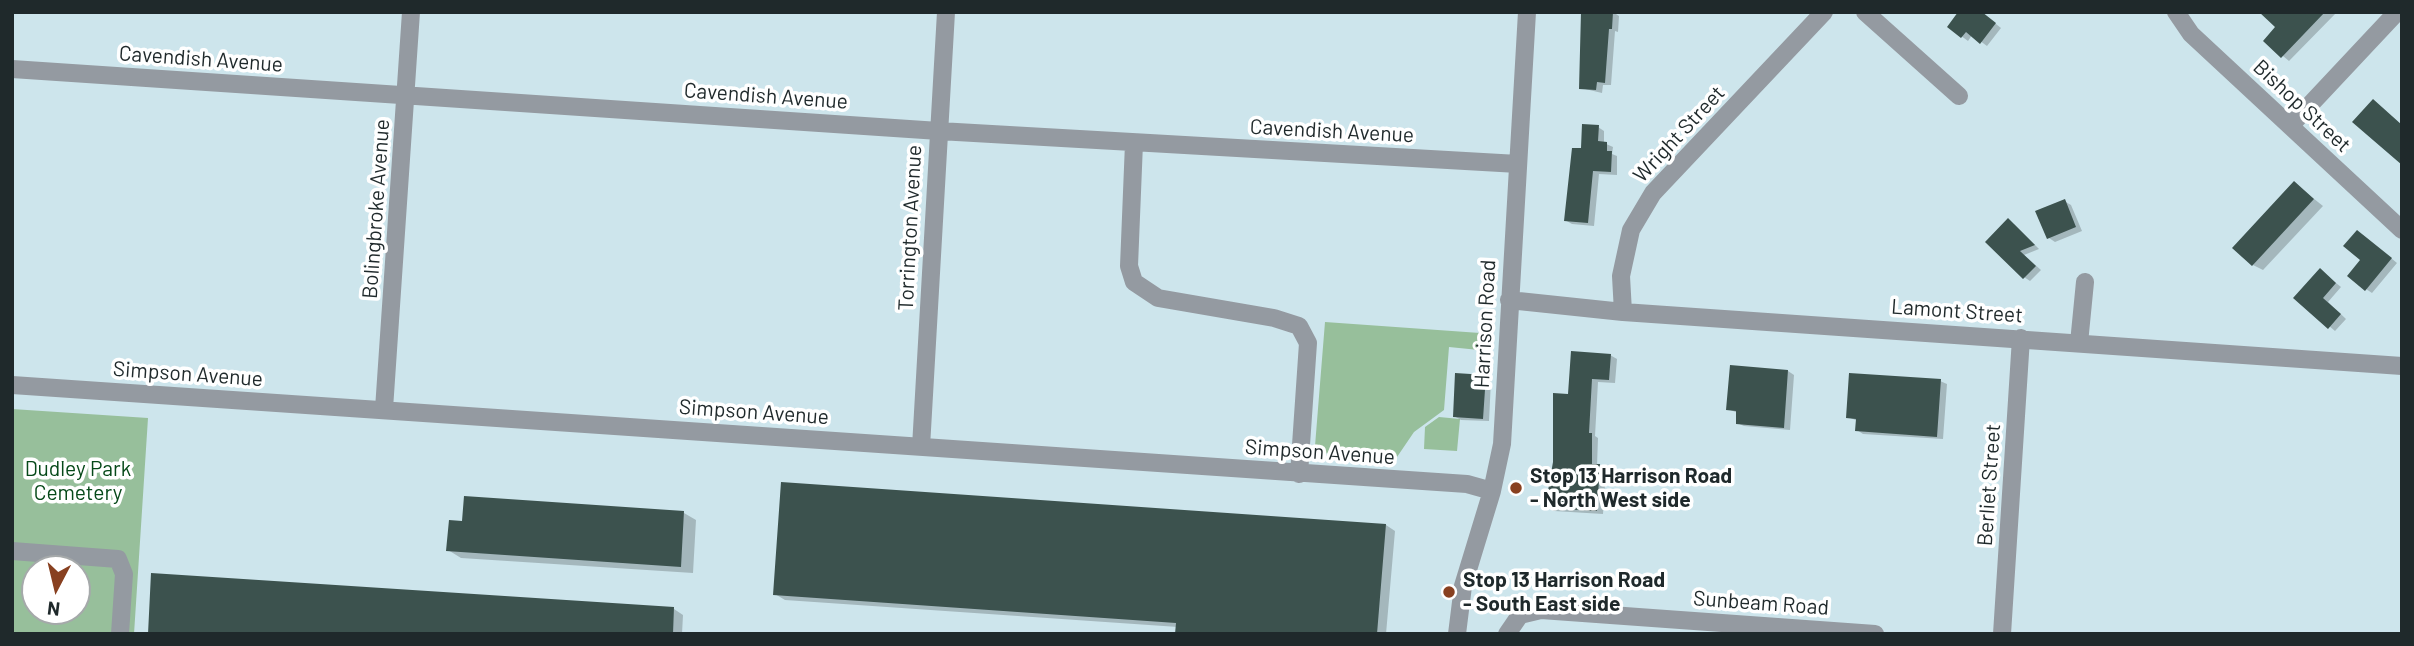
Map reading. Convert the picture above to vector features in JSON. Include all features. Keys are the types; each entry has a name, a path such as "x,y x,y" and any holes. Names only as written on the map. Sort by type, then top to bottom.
{"street":[{"name":"Bolingbroke Avenue","path":"384,409 411,12"},
{"name":"Torrington Avenue","path":"921,447 946,12"},
{"name":"Harrison Road","path":"1457,634 1463,586 1492,491 1502,444 1527,12"},
{"name":"Wright Street","path":"1623,312 1621,276 1631,230 1653,193 1824,12"},
{"path":"1866,12 1959,96"},
{"name":"Bishop Street","path":"2176,12 2191,34 2402,230"},
{"path":"2291,125 2397,12"},
{"name":"Cavendish Avenue","path":"12,69 939,131 1518,164"},
{"path":"1134,143 1129,266 1134,282 1158,298 1274,318 1299,326 1308,343 1299,474"},
{"path":"2079,343 2085,282"},
{"name":"Lamont Street","path":"1509,300 1623,312 2402,366"},
{"name":"Berliet Street","path":"2002,634 2021,338"},
{"name":"Simpson Avenue","path":"12,385 1467,484 1492,491"},
{"path":"12,551 118,559 124,574 120,634"},
{"name":"Sunbeam Road","path":"1507,634 1520,615 1541,610 1875,634"}],"green space":[{"path":"1325,322 1480,333 1479,350 1449,347 1444,410 1414,432 1397,457 1320,453 1315,446"},
{"name":"Dudley Park Cemetery","path":"12,409 148,418 134,634 12,634"},
{"path":"1439,417 1460,419 1457,451 1424,449 1425,427"}],"building":[{"path":"1581,12 1613,12 1605,83 1597,82 1596,90 1579,89"},
{"path":"1958,12 1982,12 1996,23 1980,44 1966,32 1961,38 1947,27"},
{"path":"2259,12 2325,12 2281,58 2263,41 2275,27"},
{"path":"2373,99 2402,125 2402,165 2352,122"},
{"path":"1582,124 1599,125 1598,141 1607,142 1607,151 1612,151 1611,172 1593,171 1588,223 1564,221 1572,148 1581,148"},
{"path":"2294,181 2314,199 2252,266 2232,248"},
{"path":"2065,199 2076,227 2047,239 2035,211"},
{"path":"2008,218 2035,245 2020,251 2036,266 2023,279 1985,242"},
{"path":"2357,230 2392,258 2365,291 2347,276 2360,260 2343,246"},
{"path":"2320,268 2336,283 2323,298 2341,314 2328,329 2293,298"},
{"path":"1571,351 1611,354 1609,380 1592,379 1589,433 1592,433 1592,464 1600,464 1597,511 1545,508 1553,462 1553,393 1568,394"},
{"path":"1730,365 1788,370 1784,428 1736,424 1736,411 1726,410"},
{"path":"1455,373 1486,375 1483,419 1453,417"},
{"path":"1849,373 1941,379 1937,437 1855,431 1856,419 1846,418"},
{"path":"781,482 1386,524 1377,634 1175,634 1176,623 773,595"},
{"path":"464,496 684,511 681,567 446,551 449,520 462,521"},
{"path":"151,573 674,607 673,634 148,634"}],"place":[{"name":"Stop 13 Harrison Road - North West side","path":"1516,488"},
{"name":"Stop 13 Harrison Road - South East side","path":"1449,592"}]}
